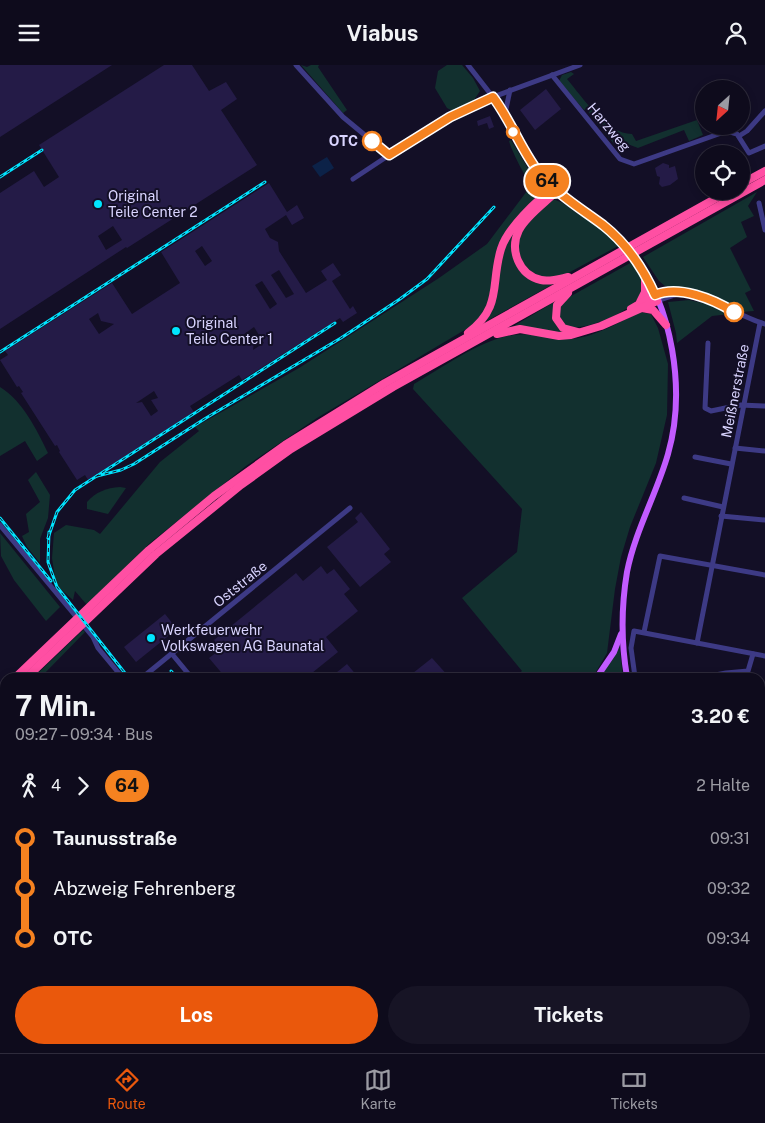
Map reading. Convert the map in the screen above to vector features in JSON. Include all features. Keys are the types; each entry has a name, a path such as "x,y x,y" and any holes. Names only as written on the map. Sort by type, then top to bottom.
{"highway":[{"path":"750,179 765,171"},
{"path":"539,173 542,181 540,199"},
{"path":"89,611 170,541 241,485 334,422 765,180"},
{"path":"445,350 474,327 487,312 494,295 500,252 504,240 540,199 556,190"},
{"path":"556,190 521,227 515,243 516,257 526,272 540,280 556,280 584,272"},
{"path":"21,673 89,611 149,550 240,477 333,414 713,200"},
{"path":"640,306 645,292 645,275"},
{"path":"580,283 559,302 555,315 563,328 583,332"},
{"path":"485,336 520,329 564,336 583,332 656,298"},
{"path":"640,306 653,310 666,325"},
{"path":"30,673 68,631"}],"main road":[{"path":"556,190 619,239 640,266 656,298 666,325 674,362 676,402 673,431 668,454 628,570 623,601 622,633 626,673"},
{"path":"600,673 614,652 622,633"}],"street":[{"path":"296,65 343,117 389,155"},
{"path":"468,65 493,97 539,173 556,190"},
{"path":"353,179 450,117 510,90 580,65"},
{"name":"Harzweg","path":"552,75 620,159 626,162 634,164 727,131 734,132 739,136"},
{"path":"504,114 510,90"},
{"path":"765,111 747,131 739,136 749,153 765,146"},
{"path":"759,203 765,230"},
{"path":"656,298 666,291 712,300 762,324"},
{"name":"Meißnerstraße","path":"697,643 743,405 762,324"},
{"path":"708,343 705,408 711,411 743,405 765,406"},
{"path":"735,448 765,451"},
{"path":"695,457 731,464"},
{"path":"684,498 723,507"},
{"name":"Oststraße","path":"148,673 350,508"},
{"path":"721,517 765,520"},
{"path":"0,525 93,637 98,648 119,673"},
{"path":"644,632 660,555 765,575"},
{"path":"635,673 632,632 644,632 765,656"},
{"path":"172,654 188,673"},
{"path":"726,673 748,671 754,654"}],"green space":[{"path":"301,65 307,67 319,65 318,67 347,110 343,113"},
{"path":"447,65 462,65 473,78 480,91 474,100 453,111 447,108 435,88 438,71"},
{"path":"571,72 574,74 567,79 596,114 614,128 632,134 636,141 695,121 695,135 703,135 689,141 684,130 638,148 617,140 614,144 586,109 584,110 559,81 562,75"},
{"path":"511,140 538,185 539,194 536,200 514,223 486,309 478,322 317,418 246,466 150,543 87,605 75,591 73,600 56,585 52,558 54,533 66,525 94,530 100,534 160,462 199,431 195,427 299,368 439,278 487,244 530,187 530,182 512,150 509,141"},
{"path":"757,192 748,206 754,216 741,222 747,237 730,248 751,290 745,293 754,311 741,312 729,304 703,293 665,286 659,281 643,257 743,200 750,200 750,196"},
{"path":"553,199 563,203 595,224 620,245 559,278 548,278 530,270 519,255 520,236 531,218"},
{"path":"523,221 514,236 522,271 555,283 483,323 505,242"},
{"path":"632,262 641,276 643,285 641,294 625,310 600,322 576,327 567,327 559,320 559,306 564,300"},
{"path":"689,300 716,306 730,314 712,316 677,343 668,302"},
{"path":"556,301 553,311 554,315 565,334 512,327"},
{"path":"640,312 651,314 658,328 668,364 667,415 656,463 630,527 621,557 607,653 595,673 519,673 522,671 462,598 517,552 522,509 413,389 414,384 476,348 501,338 528,334 568,339 586,336"},
{"path":"0,387 22,408 44,444 48,453 37,461 25,441 0,456"},
{"path":"36,472 50,495 48,518 40,539 40,563 27,547 22,536 29,532 26,514 40,502 28,480"},
{"path":"110,488 126,488 108,514 87,509 87,502 98,493"},
{"path":"0,533 60,607 46,621 14,580 1,556"},
{"path":"83,630 85,632 45,673 38,673"},
{"path":"619,644 623,673 602,673"}],"water":[{"path":"327,157 334,168 320,177 312,166"}],"building":[{"path":"0,65 112,65 0,137"},
{"name":"Original Teile Center 2","path":"164,65 192,65 209,91 226,82 237,99 221,110 257,165 0,329 0,193 34,171 44,187 59,177 39,145","holes":["113,226 122,240 106,250 98,236"]},
{"path":"546,89 561,109 535,130 520,110"},
{"path":"490,116 494,127 489,129 487,123 478,126 477,121"},
{"path":"663,163 669,165 669,168 675,166 678,179 670,185 662,187 659,184 660,177 657,176 655,168"},
{"name":"Original Teile Center 1","path":"269,183 287,212 297,205 304,218 292,225 286,215 265,229 270,238 278,242 279,251 306,293 327,280 321,271 333,263 341,275 332,281 350,309 353,306 357,313 343,322 340,318 242,380 239,375 190,406 194,412 88,480 85,475 77,480 59,452 57,445 55,446 21,393 23,392 19,386 17,387 0,360 8,355 5,351 112,283 132,314 180,283 161,252","holes":["202,246 212,261 205,266 195,251","279,270 294,294 286,298 271,275","262,281 277,304 270,309 255,285","98,313 101,321 114,324 99,334 89,319","254,327 264,343 253,350 254,342 251,338 229,345","154,391 158,398 151,400 158,411 151,416 142,402 136,403"]},
{"path":"361,512 390,549 384,554 391,562 360,587 327,547 358,522 355,518"},
{"path":"321,566 327,574 334,569 350,589 344,594 358,611 326,637 338,652 312,673 222,673 209,658 221,649 214,640 296,573 303,581"},
{"name":"Werkfeuerwehr Volkswagen AG Baunatal","path":"165,614 177,629 136,662 124,647"},
{"path":"432,658 445,673 413,673"},
{"path":"347,664 355,673 336,673"}],"railway":[{"path":"0,177 42,150"},
{"path":"0,352 265,182"},
{"path":"97,476 121,470 134,464 206,418 341,338 400,299 427,279 494,207"},
{"path":"48,538 57,512 75,490 335,323"},
{"path":"0,518 51,581"},
{"path":"49,532 48,562 57,587 125,673"}],"bus line":[{"name":"64","path":"372,141 389,155 450,117 493,97 503,110 514,135 539,173 565,198 619,239 640,266 655,295 669,291 697,296 712,300 734,312"}],"place":[{"name":"OTC","path":"372,141"},
{"name":"Original Teile Center 2","path":"98,204"},
{"name":"Original Teile Center 1","path":"176,331"},
{"name":"Werkfeuerwehr Volkswagen AG Baunatal","path":"151,638"}]}
